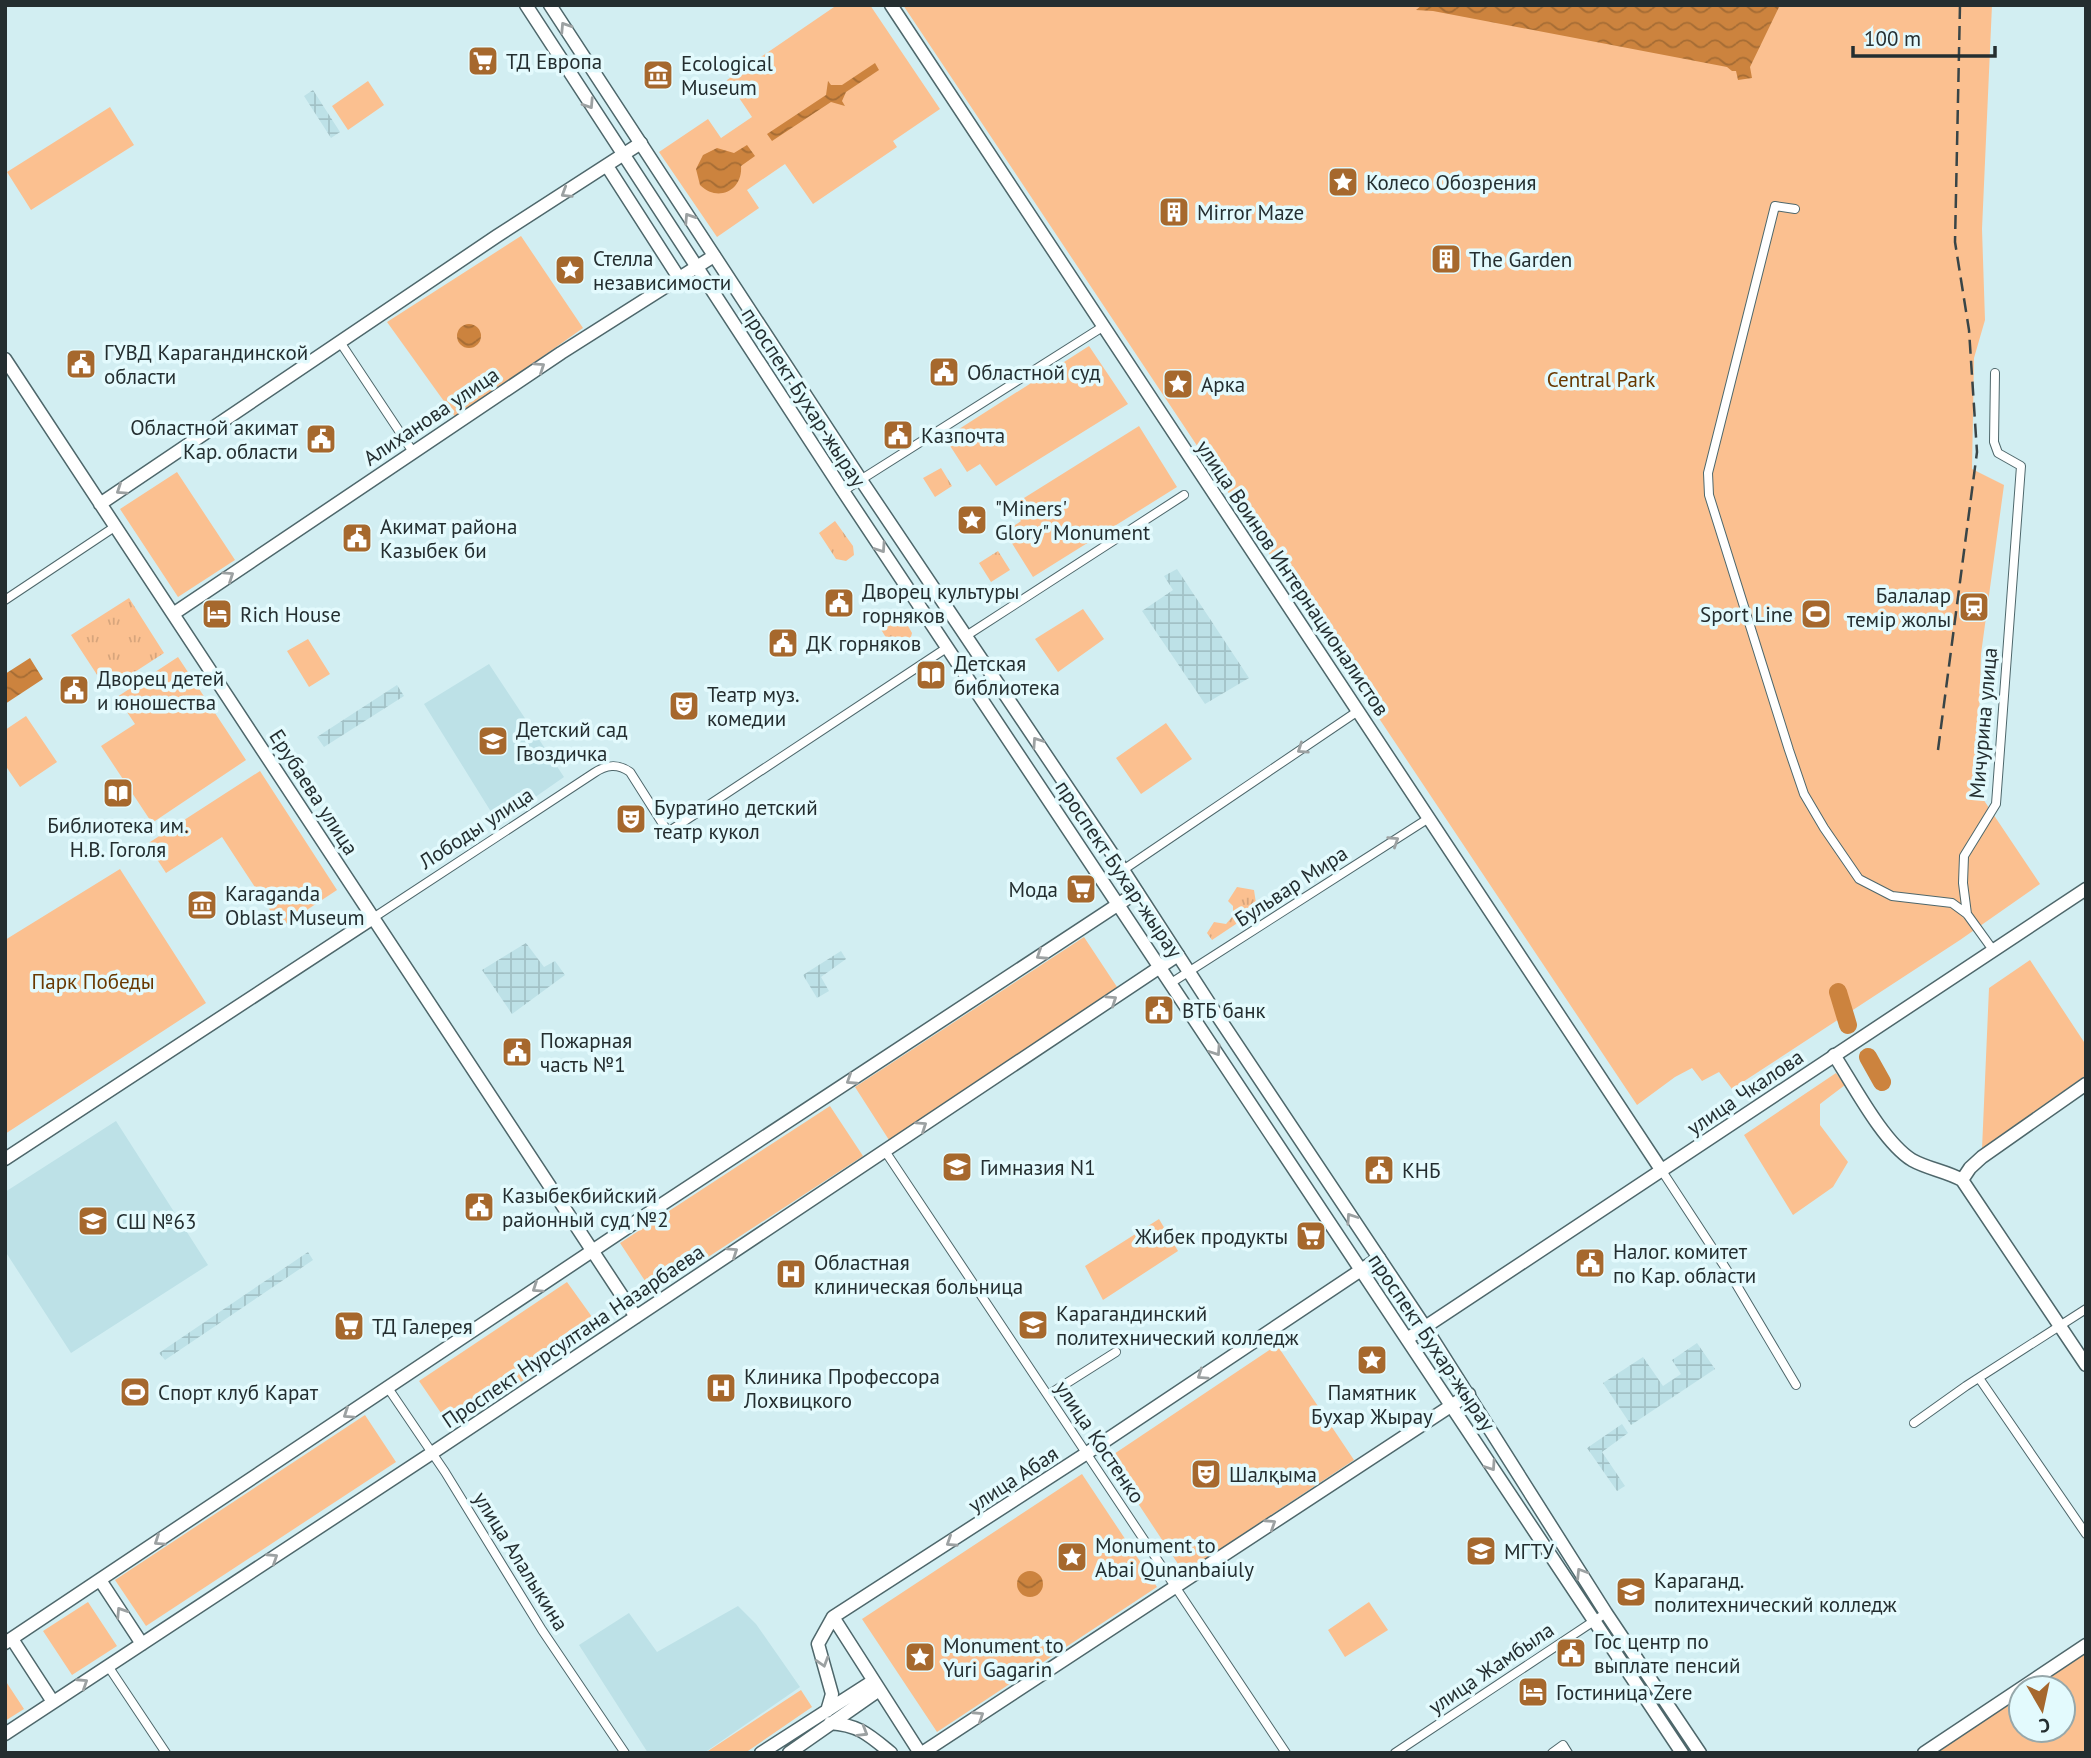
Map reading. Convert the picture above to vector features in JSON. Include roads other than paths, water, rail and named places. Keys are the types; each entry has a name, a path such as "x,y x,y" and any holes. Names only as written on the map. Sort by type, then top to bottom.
{"main road":[{"name":"проспект Бухар-жырау","path":"526,5 843,491 1451,1405 1700,1753"},
{"name":"проспект Бухар-жырау","path":"550,5 861,480 1123,870 1469,1394 1682,1753"},
{"name":"улица Воинов Интернационалистов","path":"891,5 1662,1171"},
{"path":"100,504 497,236 641,144"},
{"path":"607,166 680,278"},
{"name":"Алиханова улица","path":"173,614 561,353 715,256"},
{"name":"Ерубаева улица","path":"5,359 636,1317"},
{"name":"улица Чкалова","path":"1407,1339 2086,889"},
{"path":"53,1702 9,1641 1137,892"},
{"name":"Лободы улица","path":"5,1159 373,918"},
{"name":"Проспект Нурсултана Назарбаева","path":"5,1734 1178,956"},
{"path":"1834,1055 1896,1148 1912,1160 1962,1180 2086,1365"},
{"path":"1962,1180 1982,1157 2086,1084"},
{"name":"улица Абая","path":"833,1617 1087,1453 1379,1258"},
{"path":"789,1753 828,1717 832,1694 818,1644 833,1617 921,1753 1469,1394"},
{"path":"100,1580 142,1644"},
{"path":"1924,1753 2086,1645"},
{"path":"761,1753 828,1717 876,1686"},
{"path":"828,1717 863,1730 891,1753"}],"street":[{"path":"1795,209 1775,206 1708,473 1709,495 1804,794 1824,828 1859,879 1892,896 1952,903 1968,914 1993,950"},
{"path":"843,491 1104,326"},
{"path":"340,342 414,452"},
{"name":"Мичурина улица","path":"1968,914 1963,883 1964,856 1996,804 2021,466 1998,453 1994,442 1995,373"},
{"path":"966,636 1184,495"},
{"path":"5,600 116,526"},
{"name":"Лободы улица","path":"373,918 594,773 610,766 624,768 630,772 668,832 948,647"},
{"path":"1123,870 1358,711"},
{"name":"Бульвар Мира","path":"1171,984 1429,818"},
{"name":"улица Костенко","path":"885,1151 1286,1753"},
{"path":"1662,1171 1736,1283 1796,1385"},
{"path":"1914,1423 2086,1309"},
{"path":"1048,1395 1116,1352"},
{"path":"1979,1378 2086,1534"},
{"name":"улица Алалыкина","path":"388,1388 432,1453 542,1630 625,1753"},
{"name":"улица Жамбыла","path":"1395,1753 1601,1616"},
{"path":"108,1666 166,1753"},
{"path":"1552,1753 1563,1745 1568,1753"}],"water":[{"path":"1422,5 1780,5 1750,67 1752,78 1738,80 1736,71 1727,67 1416,10"},
{"path":"875,63 879,70 846,92 842,101 845,106 831,102 772,141 767,134 826,95 828,81 831,85 842,85"},
{"path":"747,145 755,156 741,166 741,174 734,187 728,191 714,193 700,185 696,169 703,155 717,148 734,153"},
{"path":"469,324 477,328 481,336 477,344 469,348 461,344 457,336 461,328"},
{"path":"30,658 43,679 5,704 5,674"},
{"path":"1030,1571 1039,1575 1043,1584 1039,1593 1030,1597 1021,1593 1017,1584 1021,1575"}],"waterway":[{"path":"1838,992 1848,1025"},
{"path":"1868,1057 1882,1082"}],"railway":[{"path":"1938,750 1977,452 1969,330 1955,242 1960,5"}],"place":[{"name":"ТД Европа","path":"483,61"},
{"name":"Ecological Museum","path":"658,75"},
{"name":"Колесо Обозрения","path":"1343,182"},
{"name":"Mirror Maze","path":"1174,212"},
{"name":"The Garden","path":"1446,259"},
{"name":"Стелла независимости","path":"570,270"},
{"name":"ГУВД Карагандинской области","path":"81,364"},
{"name":"Областной суд","path":"944,372"},
{"name":"Арка","path":"1178,384"},
{"name":"Казпочта","path":"898,435"},
{"name":"Областной акимат Кар. области","path":"321,439"},
{"name":"\"Miners' Glory\" Monument","path":"972,520"},
{"name":"Акимат района Казыбек би","path":"357,538"},
{"name":"Дворец культуры горняков","path":"839,603"},
{"name":"Балалар темір жолы","path":"1974,607"},
{"name":"Rich House","path":"217,614"},
{"name":"Sport Line","path":"1816,614"},
{"name":"ДК горняков","path":"783,643"},
{"name":"Детская библиотека","path":"931,675"},
{"name":"Дворец детей и юношества","path":"74,690"},
{"name":"Театр муз. комедии","path":"684,706"},
{"name":"Детский сад Гвоздичка","path":"493,741"},
{"name":"Библиотека им. Н.В. Гоголя","path":"118,793"},
{"name":"Буратино детский театр кукол","path":"631,819"},
{"name":"Мода","path":"1081,889"},
{"name":"Karaganda Oblast Museum","path":"202,905"},
{"name":"ВТБ банк","path":"1159,1010"},
{"name":"Пожарная часть №1","path":"517,1052"},
{"name":"Гимназия N1","path":"957,1167"},
{"name":"КНБ","path":"1379,1170"},
{"name":"Казыбекбийский районный суд №2","path":"479,1207"},
{"name":"СШ №63","path":"93,1221"},
{"name":"Жибек продукты","path":"1311,1236"},
{"name":"Налог. комитет по Кар. области","path":"1590,1263"},
{"name":"Областная клиническая больница","path":"791,1274"},
{"name":"Карагандинский политехнический колледж","path":"1033,1325"},
{"name":"ТД Галерея","path":"349,1326"},
{"name":"Памятник Бухар Жырау","path":"1372,1360"},
{"name":"Клиника Профессора Лохвицкого","path":"721,1388"},
{"name":"Спорт клуб Карат","path":"135,1392"},
{"name":"Шалқыма","path":"1206,1474"},
{"name":"МГТУ","path":"1481,1551"},
{"name":"Monument to Abai Qunanbaiuly","path":"1072,1557"},
{"name":"Караганд. политехнический колледж","path":"1631,1592"},
{"name":"Гос центр по выплате пенсий","path":"1571,1653"},
{"name":"Monument to Yuri Gagarin","path":"920,1657"},
{"name":"Гостиница Zere","path":"1533,1692"}],"park label":[{"name":"Central Park","path":"1601,379"},
{"name":"Парк Победы","path":"93,981"}]}
